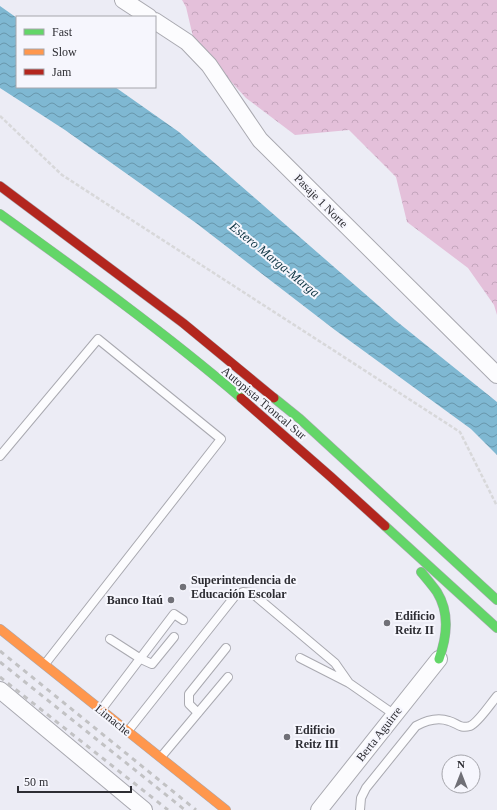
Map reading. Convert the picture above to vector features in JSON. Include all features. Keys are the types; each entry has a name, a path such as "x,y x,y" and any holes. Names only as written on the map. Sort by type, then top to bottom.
{"main road":[{"name":"Autopista Troncal Sur","path":"0,186 183,323 300,419 497,600"},
{"name":"Autopista Troncal Sur","path":"0,214 101,287 175,344 278,430 497,628"},
{"path":"383,525 431,584 442,602 445,611 446,631 445,641 439,659"},
{"name":"Limache","path":"0,629 226,810"}],"street":[{"path":"123,0 147,16"},
{"name":"Pasaje 1 Norte","path":"156,22 187,42 209,65 260,140 497,375"},
{"name":"Berta Aguirre","path":"320,810 439,659"},
{"path":"0,690 144,810"}],"lane":[{"path":"0,456 98,338 221,439 45,665"},
{"path":"128,732 236,596 243,592 252,593 335,663 349,683"},
{"path":"101,710 174,614 183,620"},
{"path":"110,639 141,659 152,664 174,637"},
{"path":"198,712 189,704 189,694 226,648"},
{"path":"300,658 349,683 394,715"},
{"path":"160,758 228,677"},
{"path":"360,810 361,798 366,788 416,726 433,719 451,721 460,727 470,726 478,720 497,696"}],"path":[{"path":"0,116 62,175 460,432 497,506"}],"green space":[{"path":"182,0 497,0 497,315 494,305 468,268 407,222 396,177 349,130 295,135 246,98 194,41 186,7"}],"water":[{"name":"Estero Marga-Marga","path":"0,6 16,17 16,88 116,88 179,132 395,320 497,402 497,455 471,429 335,330 196,223 65,130 0,88"}],"railway":[{"path":"0,651 196,810"},
{"path":"0,662 185,810"},
{"path":"0,677 168,810"}],"traffic: fast":[{"path":"0,214 153,326 241,398"},
{"path":"274,398 300,419 497,600"},
{"path":"385,526 497,628"},
{"path":"421,572 437,592 444,608 446,625 444,642 439,659"}],"traffic: slow":[{"path":"0,629 226,810"}],"traffic: jam":[{"path":"0,186 183,323 274,398"},
{"path":"241,398 385,526"}],"place":[{"name":"Superintendencia de Educación Escolar","path":"183,587"},
{"name":"Banco Itaú","path":"171,600"},
{"name":"Edificio Reitz II","path":"387,623"},
{"name":"Edificio Reitz III","path":"287,737"}]}
